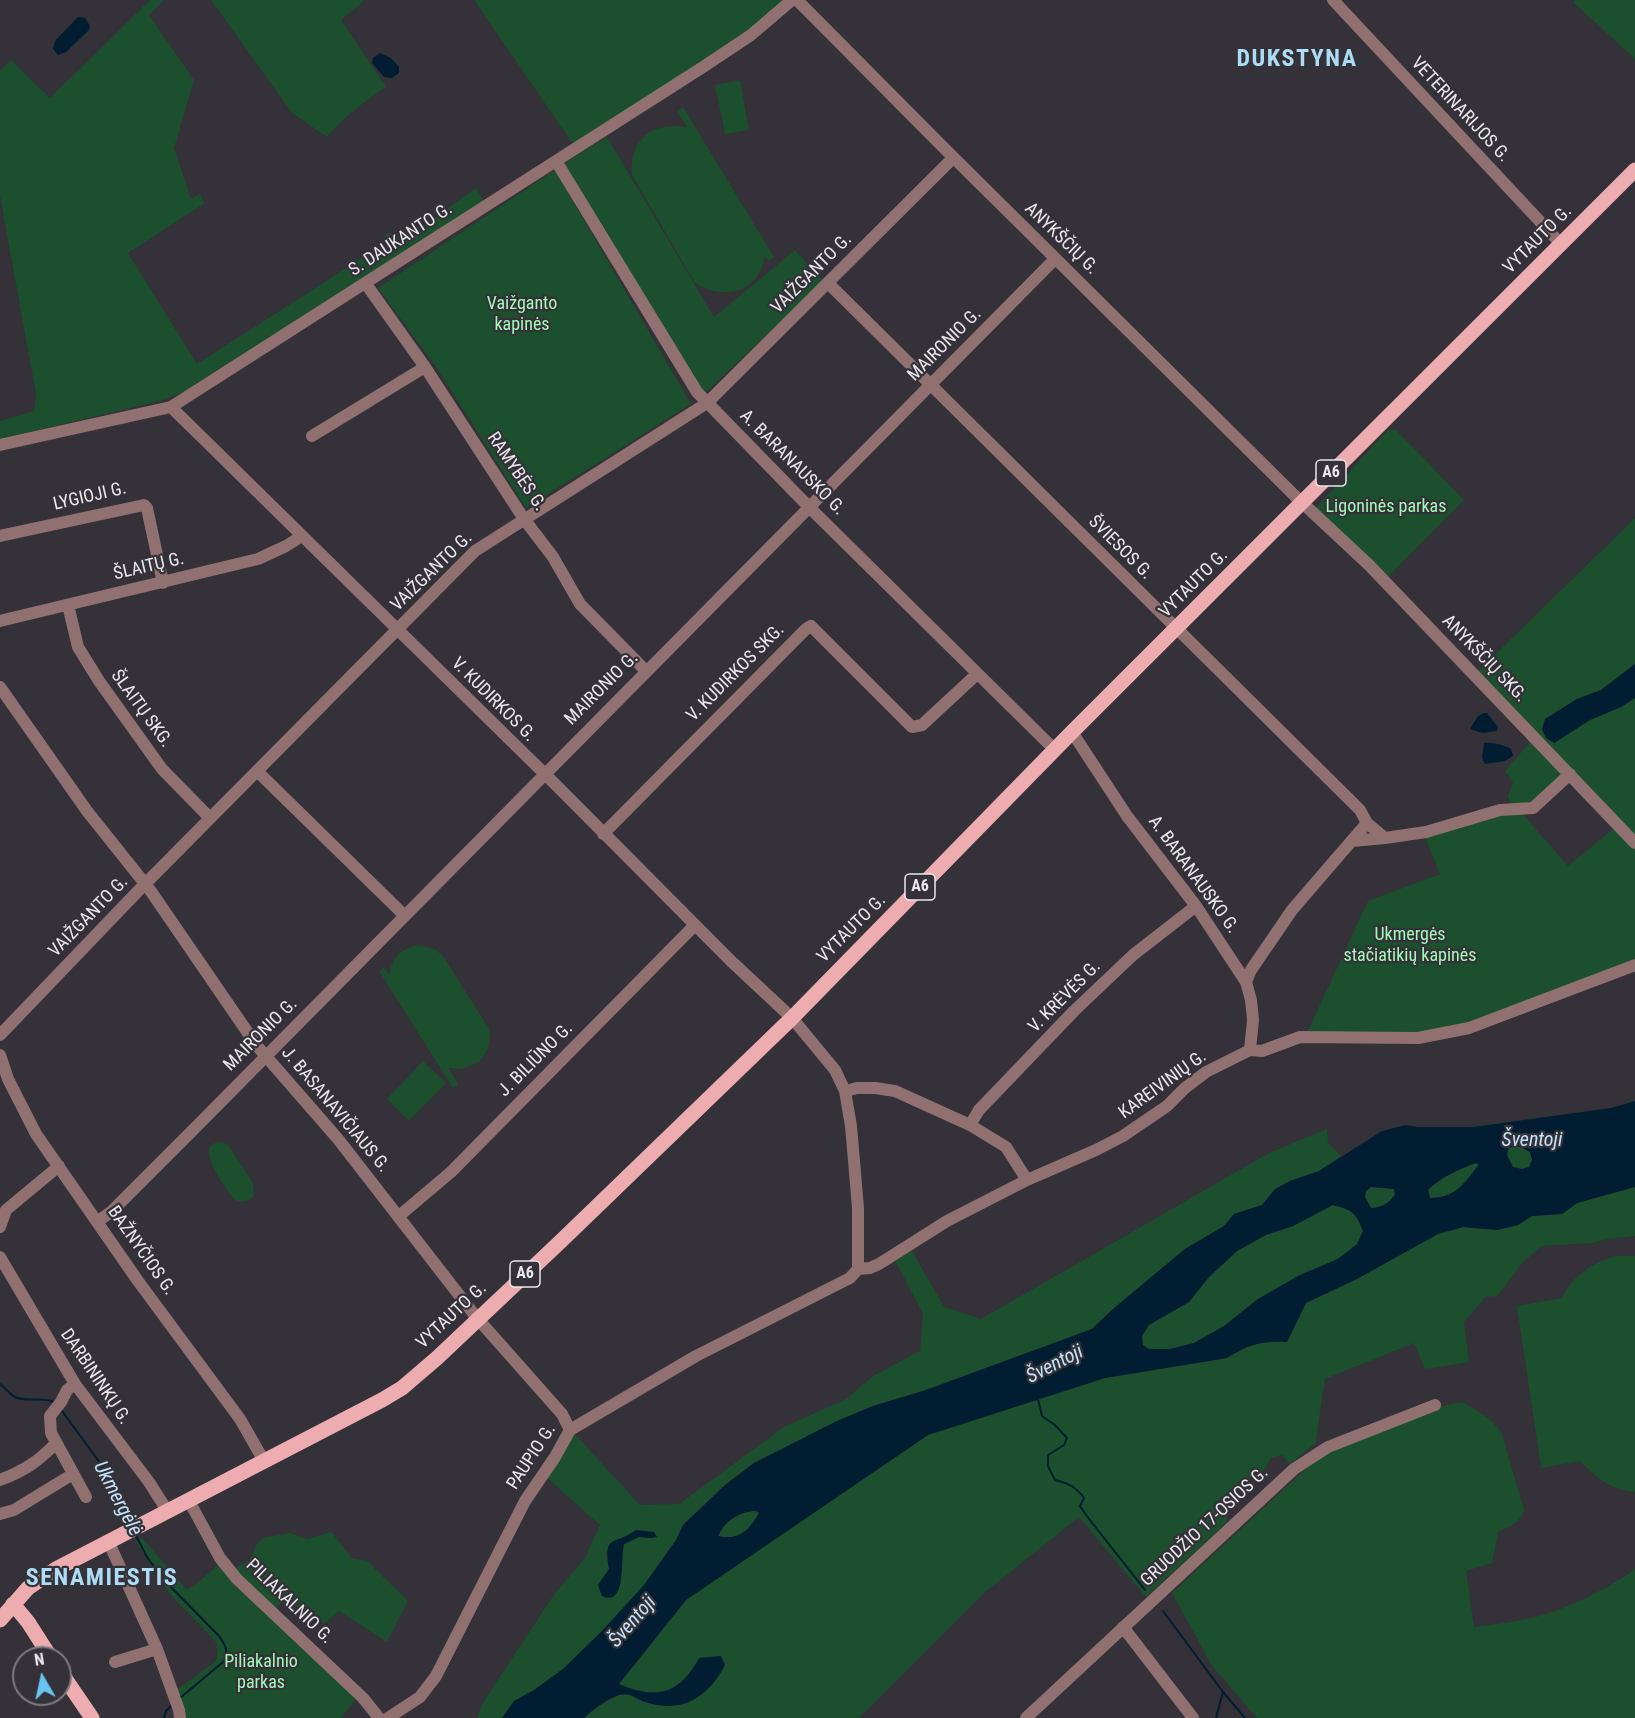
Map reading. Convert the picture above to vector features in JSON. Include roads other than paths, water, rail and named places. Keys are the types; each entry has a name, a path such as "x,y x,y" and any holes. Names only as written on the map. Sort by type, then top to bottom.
{"main road":[{"name":"VYTAUTO G.","path":"13,1604 37,1581 402,1388 436,1358 792,1018 1072,732 1635,170"},
{"name":"A6","path":"0,1620 13,1604"},
{"path":"13,1604 43,1646"},
{"path":"72,1689 92,1718"}],"street":[{"name":"S. DAUKANTO G.","path":"0,446 171,407 732,48 792,0"},
{"name":"ANYKŠČIŲ G.","path":"797,0 953,158 1302,503"},
{"name":"VETERINARIJOS G.","path":"1333,0 1561,244"},
{"name":"VAIŽGANTO G.","path":"0,1035 145,884 476,551 707,403 953,158"},
{"name":"A. BARANAUSKO G.","path":"556,160 659,333 697,392 809,507 1055,750"},
{"name":"MAIRONIO G.","path":"98,1221 160,1163 1055,259"},
{"name":"ŠVIESOS G.","path":"828,283 1360,810 1367,823 1385,838"},
{"name":"RAMYBĖS G.","path":"366,284 425,367 524,519 553,557 580,604 645,671"},
{"path":"312,436 425,367"},
{"name":"V. KUDIRKOS G.","path":"171,407 792,1018"},
{"name":"ANYKŠČIŲ SKG.","path":"1302,503 1369,565 1635,843"},
{"name":"LYGIOJI G.","path":"0,536 144,505 147,508 164,583"},
{"name":"ŠLAITŲ G.","path":"0,621 258,559 302,536"},
{"name":"ŠLAITŲ SKG.","path":"68,605 78,647 99,681 162,769 210,818"},
{"name":"V. KUDIRKOS SKG.","path":"603,834 811,626 912,727 922,725 977,674"},
{"name":"J. BASANAVIČIAUS G.","path":"0,687 87,811 145,884 265,1056 338,1139 477,1318 562,1414 570,1430"},
{"name":"A. BARANAUSKO G.","path":"1072,732 1127,816 1196,906 1246,982 1253,1020 1250,1050"},
{"path":"257,771 404,915"},
{"path":"1352,842 1426,832 1500,810 1533,808 1570,774"},
{"path":"1246,982 1251,970 1292,910 1367,823"},
{"name":"V. KRĖVĖS G.","path":"970,1125 979,1110 1074,1011 1133,955 1196,906"},
{"name":"J. BILIŪNO G.","path":"399,1216 451,1172 696,926"},
{"name":"KAREIVINIŲ G.","path":"1027,1180 1123,1136 1167,1106 1206,1072 1250,1050 1262,1051 1300,1037 1418,1038 1443,1035 1469,1029 1635,965"},
{"path":"792,1018 835,1070 845,1091 855,1172 858,1269"},
{"name":"BAŽNYČIOS G.","path":"0,1055 8,1079 36,1134 138,1281 235,1412 264,1461"},
{"path":"845,1091 857,1088 896,1091 970,1125 1006,1147 1027,1180"},
{"path":"0,1227 6,1210 59,1166"},
{"name":"PAUPIO G.","path":"388,1718 420,1697 436,1676 525,1501 570,1430 696,1356 850,1278 858,1269 870,1268 879,1264 947,1221 1027,1180"},
{"name":"DARBININKŲ G.","path":"0,1257 75,1384 149,1482 168,1512"},
{"path":"75,1384 67,1390 50,1416 49,1424 56,1443 86,1497"},
{"name":"GRUODŽIO 17-OSIOS G.","path":"1026,1718 1294,1469 1316,1453 1341,1441 1435,1405"},
{"path":"0,1480 40,1460 56,1443"},
{"path":"0,1514 14,1510 73,1474"},
{"name":"PILIAKALNIO G.","path":"189,1500 220,1558 237,1579 363,1698 379,1718"},
{"path":"109,1543 157,1648 179,1713"},
{"path":"1123,1627 1193,1718"},
{"path":"115,1662 157,1648"}],"water":[{"path":"78,17 85,18 90,26 89,30 66,52 58,55 53,49 55,41"},
{"path":"380,53 391,58 399,67 399,73 392,78 384,77 372,63 373,58"},
{"path":"1635,664 1635,698 1621,707 1590,720 1554,743 1546,738 1542,729 1545,719 1577,699 1601,690"},
{"path":"1487,713 1498,727 1497,731 1483,733 1470,729 1478,716"},
{"path":"1484,743 1494,743 1511,749 1513,756 1505,761 1485,764 1482,758"},
{"name":"Šventoji","path":"1635,1101 1635,1187 1577,1203 1562,1214 1532,1216 1518,1225 1497,1230 1463,1227 1438,1234 1357,1279 1306,1303 1287,1342 1256,1344 1227,1358 1105,1378 928,1435 686,1600 619,1684 644,1692 665,1691 675,1687 683,1680 699,1658 721,1656 725,1665 718,1677 702,1694 682,1704 670,1706 645,1702 626,1694 619,1695 605,1702 584,1718 502,1718 514,1701 563,1669 602,1631 644,1585 676,1540 683,1525 725,1485 754,1463 837,1421 873,1406 926,1390 1092,1329 1185,1249 1224,1226 1234,1214 1262,1205 1275,1189 1319,1171 1382,1131 1406,1125 1473,1127 1611,1108","holes":["1513,1146 1521,1147 1530,1152 1532,1160 1529,1167 1522,1169 1513,1167 1507,1155 1508,1149","1476,1163 1479,1165 1459,1188 1447,1195 1430,1198 1428,1190 1450,1174","1371,1187 1394,1189 1395,1195 1384,1204 1371,1208 1365,1197 1366,1191","1333,1205 1345,1208 1352,1213 1363,1231 1357,1244 1338,1259 1300,1275 1258,1299 1224,1326 1194,1343 1170,1349 1149,1349 1143,1345 1142,1336 1149,1325 1189,1302 1209,1277 1237,1251 1266,1235 1293,1226","752,1511 759,1513 747,1530 737,1536 718,1536 728,1522 741,1514"]},
{"path":"636,1530 654,1532 657,1537 639,1537 624,1544 619,1589 610,1598 602,1596 598,1585 609,1569 609,1545"}],"waterway":[{"name":"Ukmergėlė","path":"0,1384 20,1399 54,1402"},
{"path":"1038,1399 1042,1416 1055,1425 1067,1438 1064,1445 1048,1455 1048,1466 1055,1480 1071,1486 1081,1494 1084,1498 1080,1506 1145,1590"},
{"name":"Ukmergėlė","path":"62,1411 103,1467 129,1524"},
{"name":"Ukmergėlė","path":"135,1534 147,1557 164,1580 219,1636 226,1649 223,1662 180,1698"},
{"path":"1163,1611 1245,1718"},
{"path":"1216,1718 1223,1692"},
{"name":"Ukmergėlė","path":"164,1718 166,1711 173,1704"}],"district":[{"name":"DUKSTYNA","path":"1297,60"},
{"name":"SENAMIESTIS","path":"102,1579"}],"park label":[{"name":"Vaižganto kapinės","path":"522,314"},
{"name":"Ligoninės parkas","path":"1386,507"},
{"name":"Ukmergės stačiatikių kapinės","path":"1410,945"},
{"name":"Piliakalnio parkas","path":"261,1672"}]}
